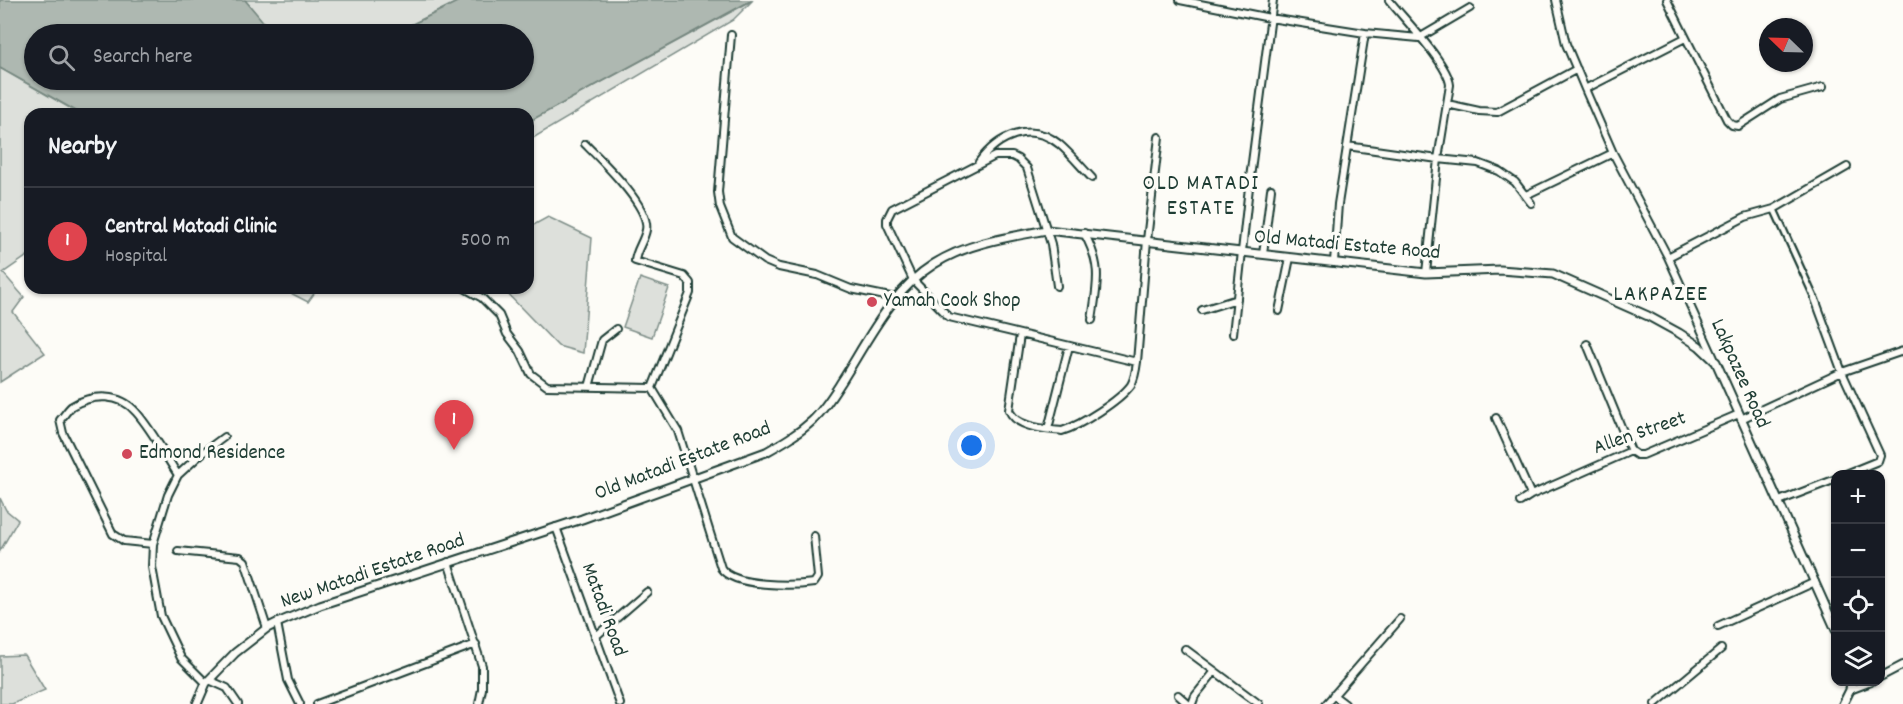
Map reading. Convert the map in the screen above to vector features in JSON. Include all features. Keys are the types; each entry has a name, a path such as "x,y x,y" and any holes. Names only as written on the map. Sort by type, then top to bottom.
{"street":[{"path":"1180,0 1270,18 1365,33 1419,38 1470,8"},
{"path":"1233,334 1272,0"},
{"path":"1389,0 1440,63 1449,78 1426,273"},
{"name":"Lakpazee Road","path":"1556,0 1566,44 1613,153 1668,257 1831,619"},
{"path":"1667,0 1727,120 1732,125 1738,126 1780,99 1823,87"},
{"path":"1334,262 1338,204 1365,33"},
{"path":"731,35 718,192 720,207 732,237 765,261 779,267 817,275 851,289 895,298"},
{"path":"1585,89 1685,39"},
{"path":"1446,104 1488,113 1497,111 1576,69"},
{"path":"977,165 988,150 1000,140 1009,136 1034,134 1044,136 1061,146 1092,178"},
{"path":"1020,335 1009,410 1016,420 1062,431 1096,414 1132,384 1137,362 1147,240 1159,137"},
{"path":"585,144 622,181 644,218 646,230 635,261 684,276 690,283 690,293 652,388"},
{"path":"1347,146 1490,166 1515,182 1531,203"},
{"path":"1526,195 1613,153"},
{"path":"1057,286 1051,244 1028,168 1018,159 1005,155 995,156 892,209 889,213 888,229 913,280 949,317 1137,362"},
{"path":"1668,257 1745,217 1774,209 1847,167"},
{"path":"1263,254 1271,189"},
{"path":"1774,209 1815,299 1842,372 1880,455 1878,461 1857,470"},
{"name":"Old Matadi Estate Road","path":"556,527 766,452 791,438 812,421 829,401 895,298 913,280 934,264 973,246 1047,230 1426,273 1500,270 1553,274 1658,322 1699,346 1716,362"},
{"path":"1084,233 1093,249 1098,272 1092,320"},
{"path":"1279,311 1290,258"},
{"path":"475,294 499,315 507,334 520,351 528,369 536,379 547,386 652,388"},
{"path":"1202,310 1237,298"},
{"path":"590,387 603,339 616,329"},
{"path":"1587,344 1631,451"},
{"path":"1048,429 1069,346"},
{"name":"Allen Street","path":"1520,502 1631,451 1637,455 1643,455 1740,417 1842,372 1903,351"},
{"path":"652,388 674,421 721,568 729,576 754,582 814,583 818,577 814,536"},
{"path":"153,544 124,541 113,534 63,433 60,420 71,407 92,398 106,396 120,399 136,411 178,475"},
{"path":"1496,418 1531,495"},
{"path":"224,436 178,475 168,495 153,544 152,567 161,616 182,658 208,682 226,688 238,704"},
{"path":"1779,501 1831,481"},
{"name":"New Matadi Estate Road","path":"197,704 208,682 235,653 277,623 320,605 556,527"},
{"name":"Matadi Road","path":"556,527 620,704"},
{"path":"178,551 240,557 244,561 267,628"},
{"path":"448,562 482,666 482,689 479,704"},
{"path":"1718,626 1815,582"},
{"path":"596,637 647,591"},
{"path":"1326,704 1400,619"},
{"path":"277,623 288,680 300,704"},
{"path":"317,704 476,644"},
{"path":"1185,649 1259,704"},
{"path":"1654,704 1721,649"},
{"path":"1885,675 1903,665"},
{"path":"1178,695 1190,704 1215,671"},
{"path":"1843,704 1850,686"},
{"path":"1850,690 1859,686"},
{"path":"1333,695 1345,704"}],"shaded area":[{"path":"0,0 245,0 265,24 24,24 24,82 0,68"},
{"path":"245,0 461,0 412,24 265,24"},
{"path":"461,0 752,0 534,119 534,108 71,108 39,90 534,90 534,24 413,24"},
{"path":"753,0 733,20 534,137 534,119"},
{"path":"0,68 24,82 24,90 38,90 70,108 24,108 24,258 3,273 24,297 13,312 45,353 0,382"},
{"path":"548,217 592,238 583,353 558,346 508,294 534,294 534,225"},
{"path":"640,278 669,288 652,337 623,327"},
{"path":"293,294 314,294 308,302"},
{"path":"0,498 6,510 18,520 0,551"},
{"path":"24,655 45,690 12,704 0,704 0,656"}],"place":[{"name":"Yamah Cook Shop","path":"872,302"},
{"name":"Central Matadi Clinic","path":"454,450"},
{"name":"Edmond Residence","path":"127,454"}],"district":[{"name":"OLD MATADI ESTATE","path":"1201,196"},
{"name":"LAKPAZEE","path":"1661,295"}]}
